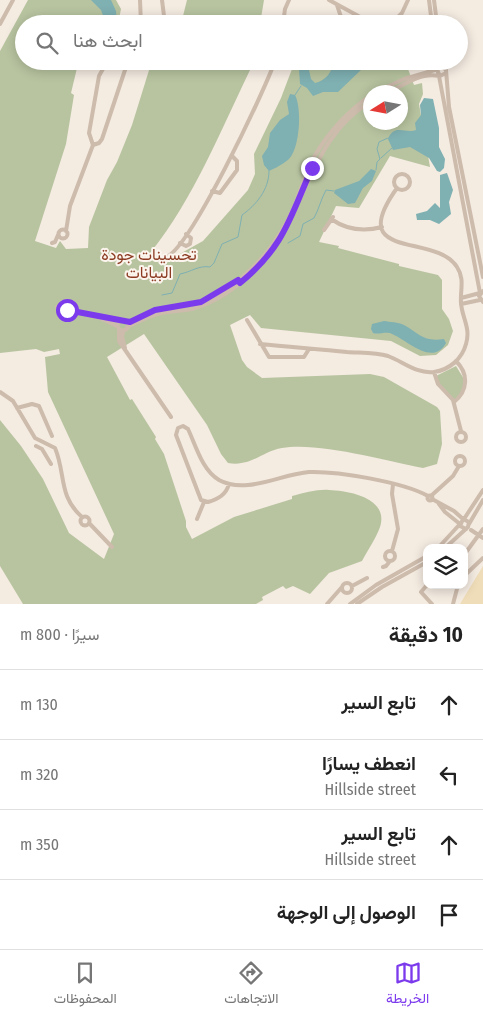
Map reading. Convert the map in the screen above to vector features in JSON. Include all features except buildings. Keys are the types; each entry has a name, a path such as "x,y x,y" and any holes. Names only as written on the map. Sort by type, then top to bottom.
{"street":[{"path":"0,24 12,0"},
{"path":"140,0 141,15"},
{"path":"162,0 164,15"},
{"path":"284,15 289,0"},
{"path":"329,0 353,15"},
{"path":"400,15 408,0"},
{"path":"429,0 431,15"},
{"path":"434,0 436,15"},
{"path":"337,5 340,15"},
{"path":"52,243 55,242 58,235 65,238 67,235 70,206 93,145 88,133 99,76 102,70"},
{"path":"93,145 99,143 102,138 123,70"},
{"path":"166,257 171,255 186,234 232,156 271,70"},
{"path":"398,85 432,70"},
{"path":"438,70 482,302 461,304"},
{"path":"445,70 462,176 483,277"},
{"path":"403,85 412,80 446,74"},
{"path":"122,328 127,322 155,310 201,302 239,281 263,256 280,234 294,206 309,167 324,141 346,116 363,102"},
{"path":"98,317 122,328 158,314 202,305 261,264 283,236 296,210 312,168 325,146 348,120 363,108"},
{"path":"212,191 220,193 237,170 237,161 232,156"},
{"path":"400,174 406,175 409,179 408,186 402,190 397,188 394,182 396,176 400,174"},
{"path":"260,344 386,356 416,370 434,372 456,361 465,348 468,336 467,324 461,304 461,277 451,260 435,252 392,240 382,227 381,212 397,188"},
{"path":"324,230 332,218 344,226 358,230 382,227"},
{"path":"180,243 186,246 190,244 191,238 186,234"},
{"path":"461,298 480,293"},
{"path":"468,296 466,300 468,302"},
{"path":"57,307 127,322"},
{"path":"247,320 267,356 273,358 304,356 309,349"},
{"path":"120,321 122,328 121,339 125,348 171,417"},
{"path":"454,402 462,395 466,382 464,372 456,361"},
{"path":"434,372 438,384 450,394 454,402 460,431"},
{"path":"0,392 10,398 35,438 55,448 64,490 74,510 82,517 88,518 89,523 112,547"},
{"path":"17,408 32,404 39,406 52,436"},
{"path":"204,502 176,435 178,428 184,426 188,429 210,474 229,484 245,485 290,475 315,472 393,484 413,489 430,497 450,509 469,524"},
{"path":"41,448 43,442"},
{"path":"36,446 41,448 51,464"},
{"path":"430,497 453,476 459,466 464,464 464,458 459,456 453,460 459,466"},
{"path":"204,502 209,502 223,495 229,484"},
{"path":"383,567 395,557 392,551 398,524 392,494 393,484"},
{"path":"442,544 464,519 483,490"},
{"path":"449,544 466,529 483,500"},
{"path":"197,518 204,502"},
{"path":"439,504 446,514 466,529"},
{"path":"74,510 80,505"},
{"path":"446,514 450,509"},
{"path":"468,549 483,529"},
{"path":"471,530 483,538"},
{"path":"390,561 386,555 392,551"},
{"path":"350,604 376,585 423,558"},
{"path":"468,572 483,558"},
{"path":"357,604 382,587 423,564"},
{"path":"336,592 350,593 352,586 367,578"},
{"path":"327,604 343,585 347,583 352,586"},
{"path":"343,585 343,591"},
{"path":"424,589 421,592 432,604"},
{"path":"453,604 457,589"}],"green space":[{"path":"28,0 116,0 121,9 120,15 20,15"},
{"path":"187,0 264,0 262,15 183,15"},
{"path":"15,24 15,70 77,70 71,93 74,95 66,144 35,241 56,248 60,241 66,249 88,248 89,227 107,180 117,162 132,125 149,70 250,70 193,187 180,210 151,252 162,260 176,256 203,241 248,190 255,174 254,154 281,98 292,70 408,70 414,85 422,83 423,94 419,104 430,167 390,156 359,208 336,206 319,242 399,264 399,266 438,275 442,280 442,309 449,319 453,331 448,345 436,355 420,356 391,341 261,328 250,315 230,325 242,360 247,367 262,378 370,374 384,377 437,407 440,411 442,444 437,464 423,468 352,453 297,447 275,450 244,463 228,463 221,454 207,425 144,334 107,357 130,400 132,399 156,437 155,439 164,454 186,521 186,527 192,539 234,517 292,499 292,496 320,490 347,492 357,494 373,503 379,509 381,517 380,527 362,561 329,573 310,594 293,586 286,589 283,586 262,597 263,600 256,604 23,604 0,566 0,420 21,446 43,479 69,533 104,559 114,534 48,392 45,357 60,354 59,349 44,352 36,349 0,353 0,51"},
{"path":"456,366 464,379 463,393 454,401 439,385 436,376"}],"sand":[{"path":"483,566 483,604 460,604"}],"water":[{"path":"91,0 111,0 116,15 103,15 101,10"},
{"path":"299,70 309,70 311,79 315,83 322,80 331,70 361,70 338,92 323,92 313,96 307,88 300,84"},
{"path":"290,94 295,95 299,109 299,128 296,146 289,159 269,171 264,165 262,156 268,147 270,133 280,120 289,114 287,102"},
{"path":"424,98 433,99 439,128 439,147 445,159 444,168 440,172 437,171 429,158 410,147 393,150 388,139 393,131 416,130 415,123 421,115 420,105"},
{"path":"371,169 376,171 372,181 363,188 355,203 348,204 334,193 335,190 359,181"},
{"path":"447,173 453,190 449,202 451,214 439,224 430,220 417,220 416,214 427,211 435,203 440,208 440,175"},
{"path":"384,321 402,324 426,338 444,339 446,343 441,350 434,353 420,350 390,333 373,333 371,329 372,324"}],"waterway":[{"path":"295,95 301,86"},
{"path":"376,170 377,162 380,159 377,149 379,142 388,138"},
{"path":"381,158 392,148"},
{"path":"162,295 172,293 180,274 199,268 210,267 214,263 222,244 238,237 242,215 261,196 267,184 269,171"},
{"path":"288,243 300,236 303,224 314,218 326,190 334,191"}],"district":[{"name":"تحسينات جودة البيانات","path":"149,263"}],"route":[{"path":"67,310 130,322 155,310 187,306 201,302 238,280 240,283 261,264 283,236 292,220 312,168"}]}
